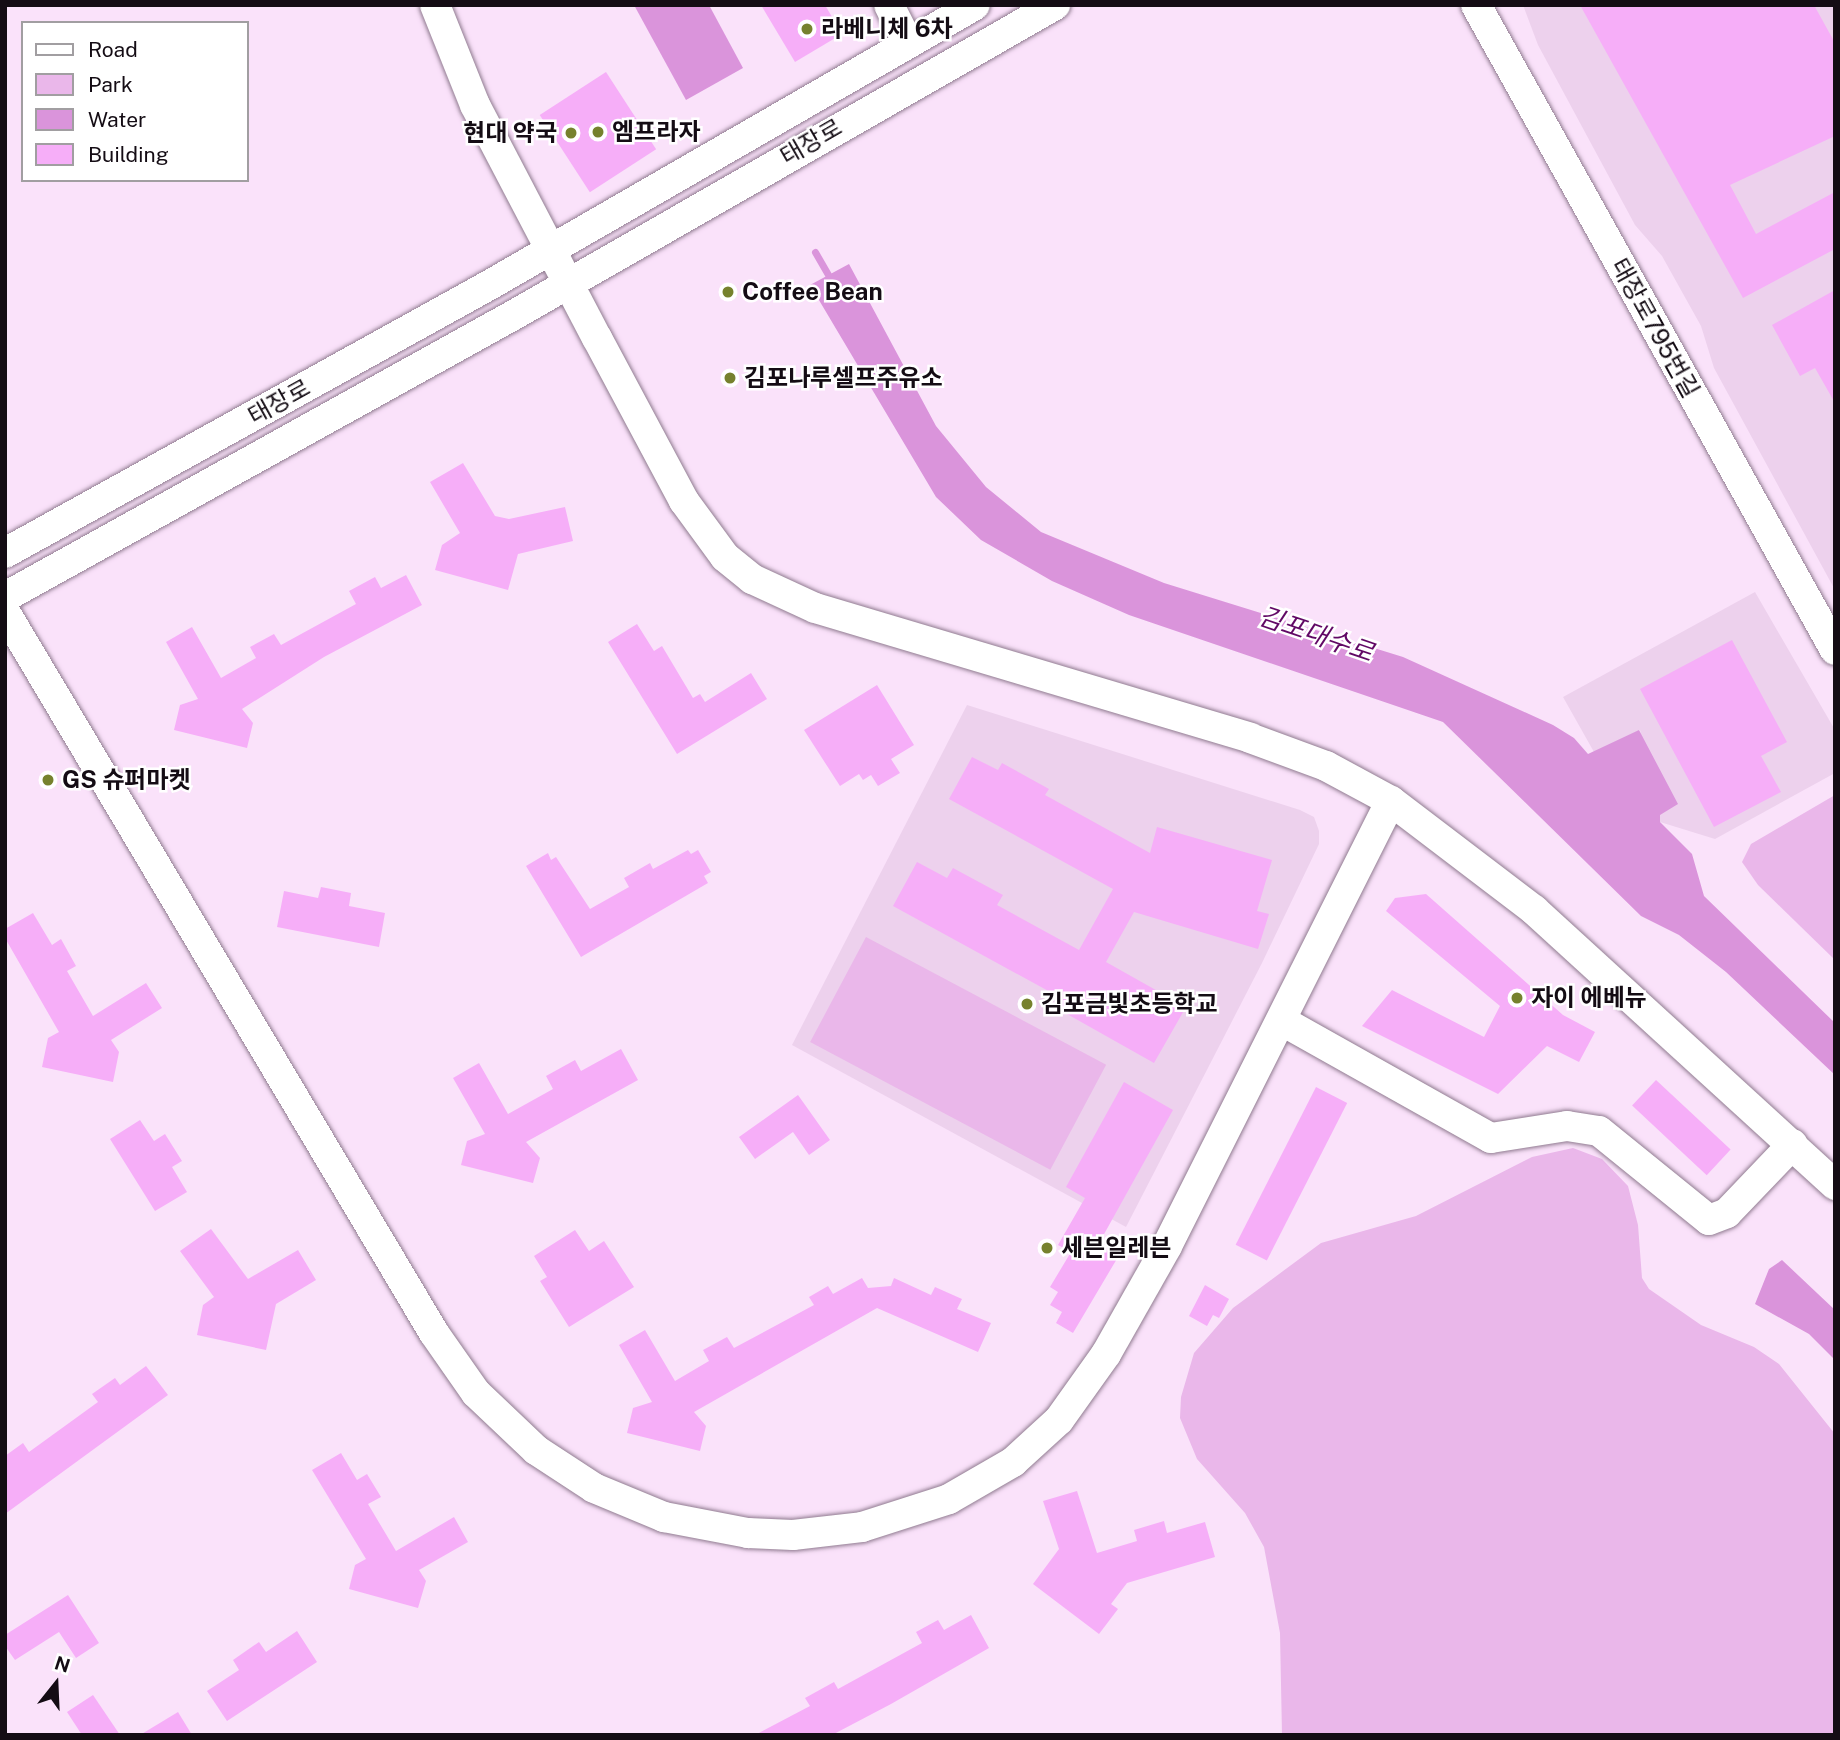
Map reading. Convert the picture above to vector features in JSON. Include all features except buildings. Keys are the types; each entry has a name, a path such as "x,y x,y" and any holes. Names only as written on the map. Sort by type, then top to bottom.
{"street":[{"path":"435,5 475,105 550,249 697,524 725,557 752,579 815,608 1301,755 1391,801 1534,910 1835,1185"},
{"path":"890,5 908,43"},
{"name":"태장로","path":"5,553 550,249 975,5"},
{"name":"태장로","path":"5,597 568,282 1055,5"},
{"name":"태장로795번길","path":"1476,5 1835,650"},
{"name":"태장로795번길","path":"1499,5 1835,622"},
{"path":"5,612 455,1366 498,1417 554,1464 594,1488 664,1517 748,1533 793,1535 862,1527 949,1499 1021,1456 1073,1402 1106,1354 1284,1022 1391,801"},
{"path":"1284,1022 1491,1138 1567,1126 1599,1131 1709,1220 1727,1213 1793,1144"}],"shaded area":[{"path":"1523,5 1835,5 1835,590 1714,368 1701,326 1662,256 1635,225 1538,45"},
{"path":"1755,592 1835,730 1835,773 1715,839 1660,822 1640,730 1594,752 1563,697"},
{"name":"김포금빛초등학교","path":"967,705 1300,810 1314,817 1319,831 1319,844 1262,963 1126,1227 792,1045"}],"green space":[{"path":"1835,795 1835,960 1758,885 1742,862 1751,844"},
{"path":"866,937 1106,1065 1050,1170 810,1042"},
{"path":"1573,1148 1602,1159 1628,1186 1638,1225 1642,1278 1649,1289 1701,1325 1754,1347 1779,1364 1835,1434 1835,1735 1282,1735 1280,1633 1264,1547 1245,1513 1197,1459 1180,1418 1181,1397 1194,1353 1233,1308 1321,1243 1416,1216 1532,1157"}],"water":[{"path":"634,5 709,5 743,68 686,100"},
{"path":"849,264 936,426 986,487 1041,532 1164,583 1403,657 1553,725 1574,738 1588,754 1639,730 1678,804 1660,815 1660,822 1692,854 1704,896 1835,1023 1835,1075 1726,972 1679,935 1641,916 1443,722 1129,615 1052,581 981,540 936,497 810,285"},
{"path":"1782,1260 1835,1310 1835,1360 1809,1334 1755,1304 1769,1269"}],"waterway":[{"name":"김포대수로","path":"815,252 832,282"}],"place":[{"name":"라베니체 6차","path":"807,29"},
{"name":"엠프라자","path":"598,132"},
{"name":"현대 약국","path":"571,133"},
{"name":"Coffee Bean","path":"728,292"},
{"name":"김포나루셀프주유소","path":"730,378"},
{"name":"GS 슈퍼마켓","path":"48,780"},
{"name":"자이 에베뉴","path":"1517,998"},
{"name":"김포금빛초등학교","path":"1027,1004"},
{"name":"세븐일레븐","path":"1047,1248"}]}
